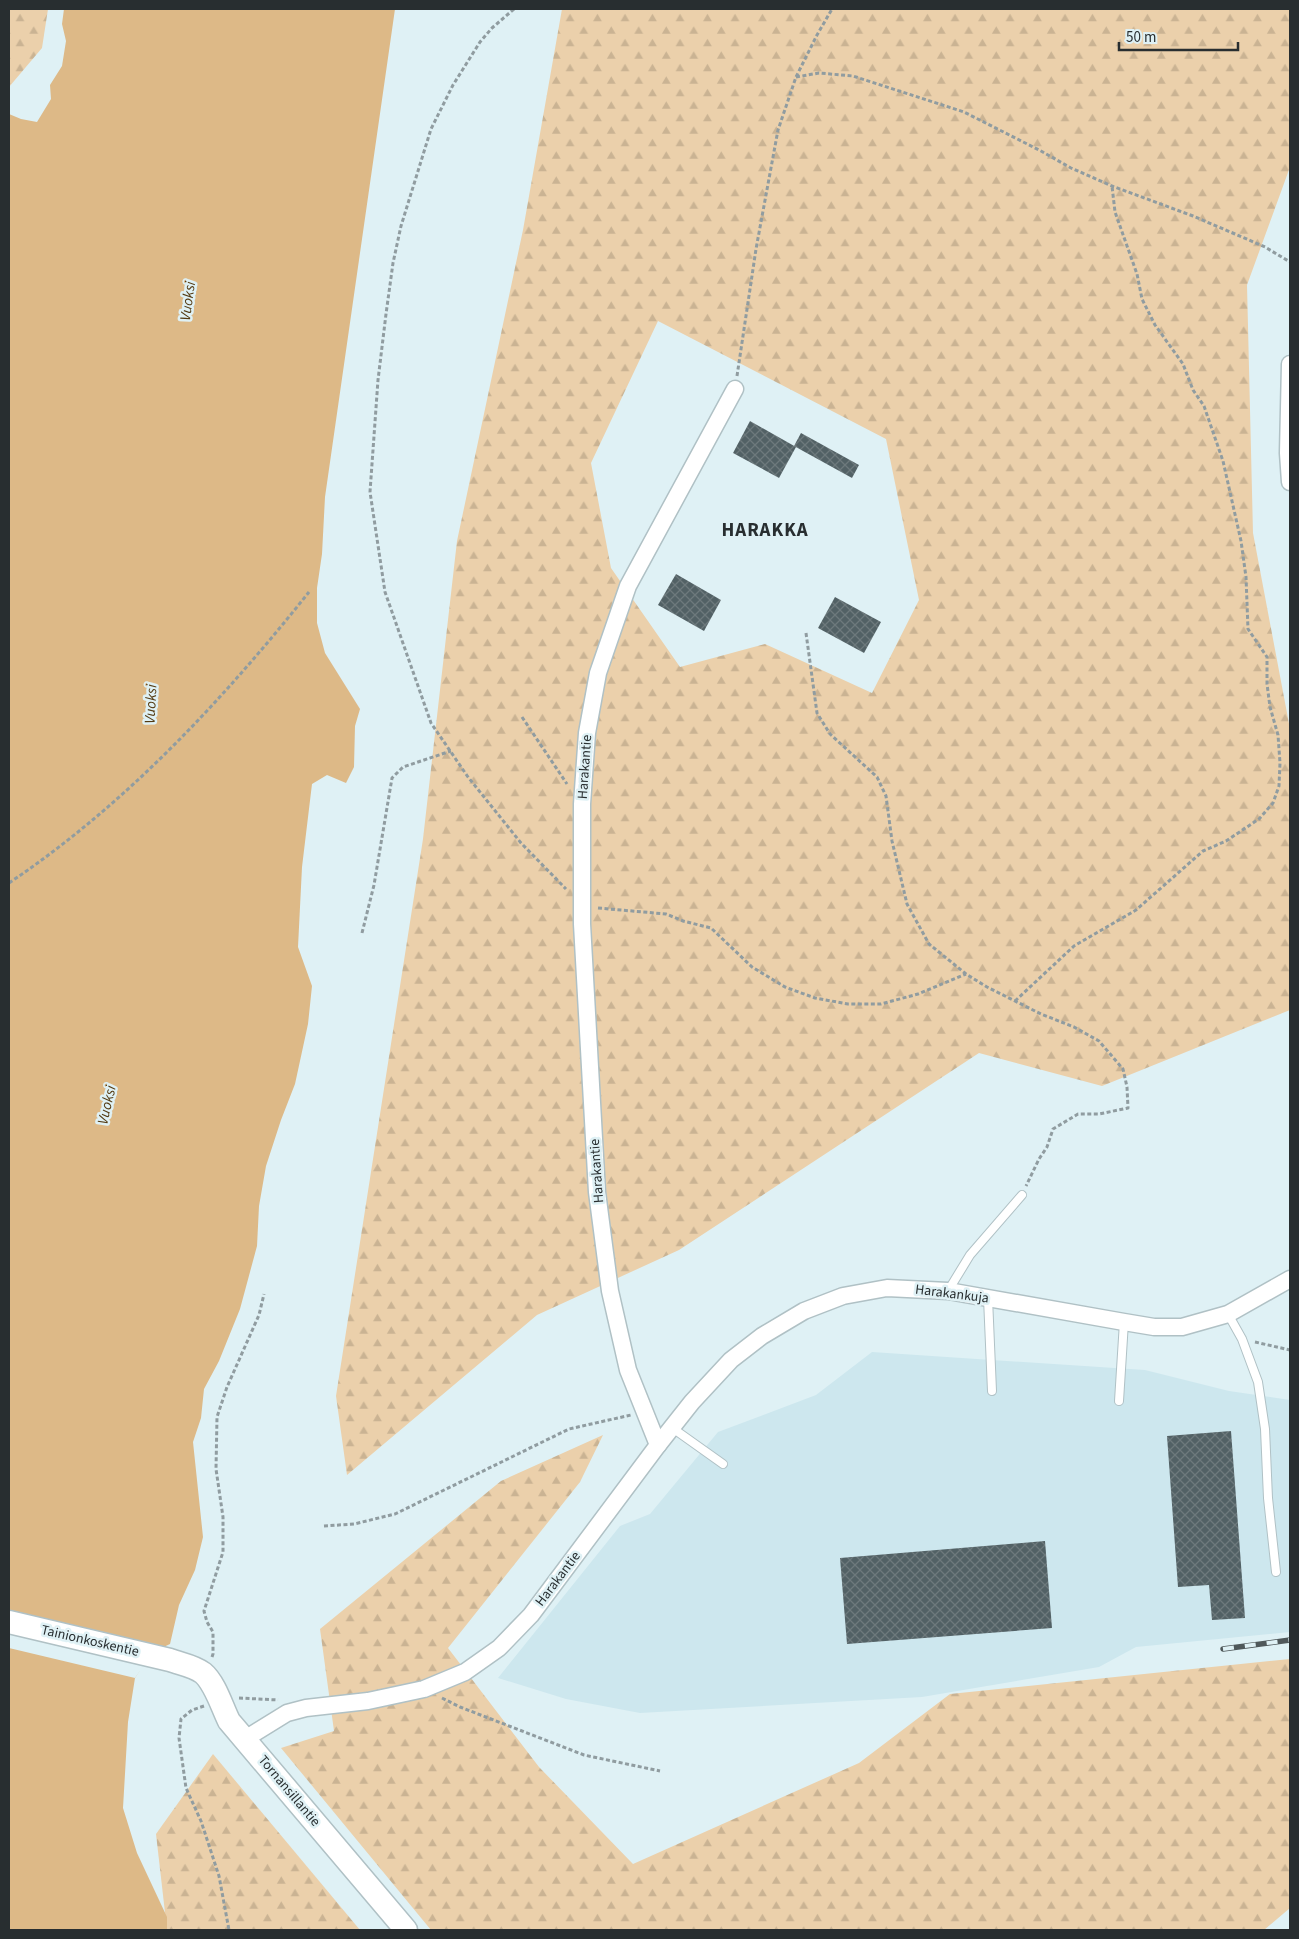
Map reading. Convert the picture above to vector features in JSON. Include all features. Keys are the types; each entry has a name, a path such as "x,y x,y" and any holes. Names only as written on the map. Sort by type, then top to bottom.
{"street":[{"path":"1290,364 1288,452 1290,482"},
{"name":"Harakantie","path":"245,1739 287,1713 306,1708 368,1701 424,1689 465,1672 499,1648 531,1615 658,1445 628,1370 610,1291 597,1192 582,906 582,804 587,732 598,673 628,586 735,389"},
{"name":"Harakankuja","path":"658,1445 692,1402 731,1360 762,1336 804,1311 843,1296 887,1288 948,1291 1154,1327 1182,1327 1228,1314 1290,1279"},
{"name":"Tainionkoskentie","path":"9,1622 170,1660 191,1666 203,1673"},
{"name":"Tornansillantie","path":"203,1673 211,1681 213,1704 245,1739 406,1930"}],"lane":[{"path":"948,1291 970,1255 1022,1195"},
{"path":"988,1298 992,1391"},
{"path":"1228,1314 1242,1339 1258,1382 1265,1429 1268,1498 1276,1572"},
{"path":"1119,1401 1124,1322"},
{"path":"671,1427 723,1464"}],"path":[{"path":"514,9 492,28 480,42 452,85 431,129 393,263 378,380 370,492 385,592 431,723 468,777 521,843 582,906 666,914 682,921 711,928 752,967 785,987 815,998 848,1004 881,1004 918,994 966,974"},
{"path":"735,389 767,187 778,130 796,77 832,9"},
{"path":"796,77 819,73 853,76 964,112 1071,168 1265,247 1290,262"},
{"path":"1015,1001 1074,946 1136,910 1203,851 1226,840 1259,818 1273,803 1279,786 1278,735 1266,684 1266,657 1248,629 1246,577 1223,461 1204,406 1193,390 1183,364 1155,325 1142,299 1137,274 1115,212 1112,186"},
{"path":"9,883 35,866 170,751 260,653 309,592"},
{"path":"806,633 817,713 830,734 877,777 886,796 892,841 907,904 929,944 966,974 1041,1014 1074,1026 1099,1041 1122,1069 1128,1108 1099,1114 1078,1114 1053,1129 1047,1146 1022,1195"},
{"path":"522,717 555,768 582,804"},
{"path":"362,933 374,885 392,778 404,767 451,751"},
{"path":"203,1673 213,1654 213,1632 207,1622 204,1611 223,1552 223,1517 216,1469 217,1417 227,1387 259,1314 264,1294"},
{"path":"1242,1339 1290,1350"},
{"path":"324,1526 354,1524 395,1514 569,1429 644,1412"},
{"path":"424,1689 460,1707 584,1755 660,1771"},
{"path":"229,1930 219,1876 201,1821 186,1788 178,1738 181,1719 192,1710 240,1698 280,1700"}],"shaded area":[{"path":"872,1352 1145,1370 1229,1391 1290,1400 1290,1632 1136,1647 1099,1667 922,1697 640,1713 566,1699 498,1678 620,1526 650,1514 718,1432 816,1395"}],"green space":[{"path":"9,9 48,9 42,48 9,87"},
{"path":"562,9 1290,9 1290,167 1247,285 1253,533 1290,729 1290,1010 1102,1086 979,1053 679,1250 537,1315 347,1475 336,1396 423,839 457,541 523,230","holes":["658,321 886,439 919,600 872,693 765,644 680,667 611,568 591,463"]},
{"path":"603,1435 580,1482 448,1648 539,1767 633,1864 859,1763 950,1694 1290,1659 1290,1908 1264,1930 431,1930 281,1748 334,1731 320,1629 501,1481"},
{"path":"213,1754 360,1930 167,1930 156,1834"}],"water":[{"name":"Vuoksi","path":"64,9 395,9 325,497 322,554 317,588 317,623 325,653 360,709 355,726 354,767 346,783 327,775 312,784 302,867 298,947 312,986 308,1024 295,1084 266,1166 259,1206 257,1246 240,1309 219,1361 204,1389 201,1418 193,1442 203,1537 195,1570 179,1605 170,1644 151,1653 135,1678 128,1722 123,1808 137,1853 167,1917 167,1930 9,1930 9,114 21,119 37,122 51,99 50,85 62,66 66,41 62,24"}],"pier":[{"path":"9,1613 153,1655 143,1671 140,1671 135,1678 9,1648"}],"building":[{"path":"750,421 796,447 779,478 733,453"},
{"path":"801,433 859,465 852,478 794,446"},
{"path":"676,574 721,600 704,631 658,605"},
{"path":"835,597 881,622 864,653 818,628"},
{"path":"1231,1431 1245,1618 1212,1620 1209,1585 1178,1587 1167,1436"},
{"path":"1045,1541 1052,1628 847,1644 840,1558"}],"railway":[{"path":"1223,1649 1290,1640"}],"district":[{"name":"HARAKKA","path":"765,530"}]}
